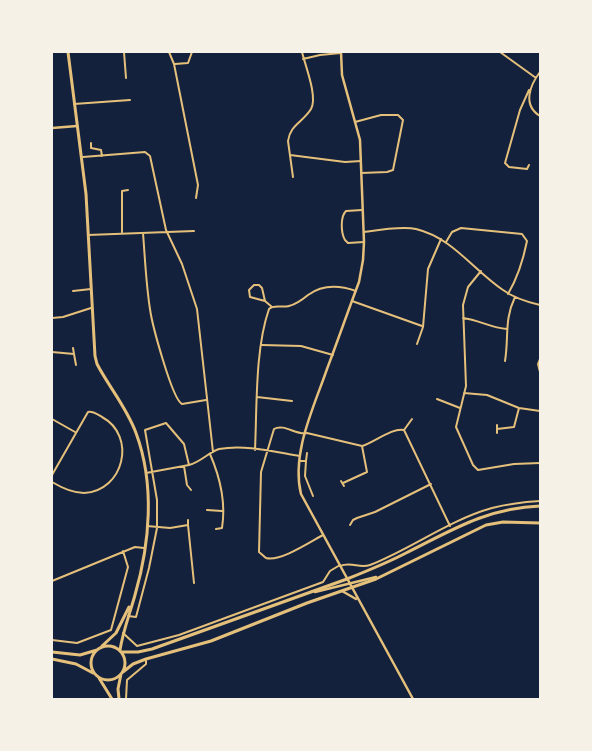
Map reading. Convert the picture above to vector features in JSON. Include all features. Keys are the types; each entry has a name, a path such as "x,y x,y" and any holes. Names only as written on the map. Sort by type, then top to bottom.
{"highway":[{"path":"68,52 82,157 95,360 134,427 146,473 149,505 144,548 135,594 123,633 120,651 125,661 118,688 119,699"},
{"path":"52,652 80,655 111,646 120,651 138,652 152,649 347,579 376,567 482,516 512,508 540,506"},
{"path":"52,659 76,664 106,680 112,680 133,664 146,659 211,641 307,603 353,588 385,575 486,525 503,522 540,523"},
{"path":"112,699 96,675 91,664 92,659 99,649 116,633 135,594"}],"street":[{"path":"124,52 126,78"},
{"path":"169,52 174,64 198,185 196,198"},
{"path":"174,64 188,62 192,52"},
{"path":"293,177 288,141 290,131 311,110 313,100 302,52"},
{"path":"500,52 536,78"},
{"path":"303,59 320,55 341,53 342,75 360,140 364,242 362,268 356,291 305,434 298,478 301,494 413,699"},
{"path":"529,164 527,169 509,167 505,163 520,110 529,90 540,72"},
{"path":"529,90 530,106 534,112 540,116"},
{"path":"74,104 130,100"},
{"path":"355,122 391,114 398,115 403,120 393,170 387,172 361,173"},
{"path":"52,128 77,126"},
{"path":"91,143 91,148 101,150 102,156"},
{"path":"82,157 145,152 150,156 168,233 182,264 197,309 213,452"},
{"path":"290,155 345,162 361,161"},
{"path":"122,232 122,191 128,190"},
{"path":"362,210 346,211 343,216 342,224 345,240 348,242 364,242"},
{"path":"446,242 452,232 461,228 522,234 526,241 520,271 508,294"},
{"path":"364,232 415,229 441,239 508,294 540,305"},
{"path":"88,235 122,232 168,233 194,231"},
{"path":"143,233 150,309 167,372 177,400 182,404 207,400"},
{"path":"416,344 423,326 428,269 441,239"},
{"path":"481,271 472,281 465,294 463,318 466,361 464,393 456,423 456,430 475,468 482,471 514,464 540,463"},
{"path":"265,301 261,286 252,286 249,290 250,296 265,301 272,307 294,305 311,293 326,287 339,286 356,291"},
{"path":"73,291 91,289"},
{"path":"505,360 508,313 515,297"},
{"path":"352,301 423,326"},
{"path":"255,450 257,397 262,345 267,313 272,307"},
{"path":"52,318 61,318 91,308"},
{"path":"463,318 480,320 494,328 507,329"},
{"path":"262,345 301,346 333,354"},
{"path":"73,348 76,364"},
{"path":"52,352 74,354"},
{"path":"540,358 538,364 540,372"},
{"path":"464,393 494,397 519,408 540,411"},
{"path":"257,397 292,401"},
{"path":"437,399 460,408"},
{"path":"497,429 514,427 519,408"},
{"path":"52,476 75,432 90,411 107,420 118,433 123,454 118,471 104,486 85,493 68,490 52,482"},
{"path":"52,419 75,432"},
{"path":"404,430 412,419"},
{"path":"128,616 136,617 149,568 157,528 157,500 154,471 145,430 166,423 184,444 189,465"},
{"path":"497,424 497,433"},
{"path":"323,535 291,552 273,559 266,558 259,552 260,477 266,451 273,431 277,428 362,446 370,444 395,430 404,430"},
{"path":"404,430 450,526"},
{"path":"343,483 367,472 362,446"},
{"path":"146,473 189,465 198,462 213,452 226,449 266,451 301,456"},
{"path":"210,454 222,490 222,528 216,529"},
{"path":"307,454 305,476 313,496"},
{"path":"300,461 306,461"},
{"path":"184,466 187,484 191,490"},
{"path":"350,525 357,518 375,512 430,484"},
{"path":"123,633 137,646 180,635 323,582 330,571 340,566 350,563 368,566 450,526 492,508 540,501"},
{"path":"207,510 222,511"},
{"path":"188,520 194,583"},
{"path":"147,526 170,528 188,525"},
{"path":"52,581 123,551 135,547 144,548"},
{"path":"52,640 81,643 111,630 128,566 123,551"},
{"path":"307,594 385,575"},
{"path":"342,591 353,596 359,602"},
{"path":"126,699 127,680 146,664 146,659"}]}
